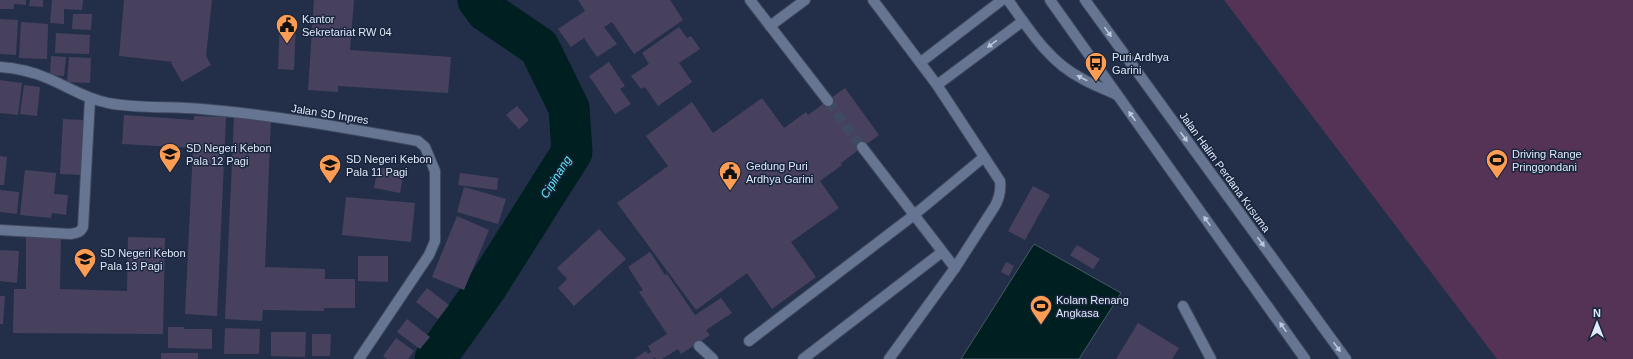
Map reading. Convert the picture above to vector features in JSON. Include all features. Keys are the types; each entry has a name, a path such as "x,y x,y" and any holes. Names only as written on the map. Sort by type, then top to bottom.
{"street":[{"path":"750,0 828,100"},
{"path":"770,26 805,0"},
{"path":"873,0 937,84 1000,181 1001,188 998,200 955,268 889,359"},
{"path":"921,62 1002,0"},
{"path":"1008,0 1054,59 1080,78 1117,95"},
{"path":"1050,0 1306,359"},
{"name":"Jalan Halim Perdana Kusuma","path":"1085,0 1346,359"},
{"path":"937,84 1023,21"},
{"name":"Jalan SD Inpres","path":"0,67 9,67 46,77 90,99 131,106 202,109 321,124 418,141 425,147 435,171 435,241 429,255 359,359"},
{"path":"0,230 70,234 81,231 83,228 90,99"},
{"path":"862,147 955,268"},
{"path":"749,342 914,214 984,157"},
{"path":"802,359 942,252"},
{"path":"1184,306 1209,358"},
{"path":"699,346 713,359"}],"shaded area":[{"name":"Driving Range Pringgondani","path":"1224,0 1633,0 1633,359 1497,359"},
{"name":"Kolam Renang Angkasa","path":"1034,244 1121,293 1079,359 961,359"}],"building":[{"path":"0,0 26,0 26,5 14,4 14,9 0,9"},
{"path":"30,0 43,0 43,7 29,6"},
{"path":"52,0 83,0 82,10 64,9 64,24 50,23"},
{"path":"124,0 212,0 206,56 211,65 182,82 171,63 173,62 119,56"},
{"path":"314,0 354,0 350,50 451,57 448,93 338,86 338,92 308,90"},
{"path":"578,0 670,0 683,20 634,54 612,22 604,27 617,44 597,57 584,38 571,47 558,29 585,11"},
{"path":"73,14 92,14 91,30 72,29"},
{"path":"0,19 18,20 16,55 0,54"},
{"name":"Kantor Sekretariat RW 04","path":"280,21 296,22 294,70 278,69"},
{"path":"21,22 48,24 47,59 19,58"},
{"path":"679,27 687,38 691,36 700,49 679,63 692,82 658,106 645,87 641,89 631,76 649,64 642,53"},
{"path":"56,33 90,35 89,54 55,53"},
{"path":"51,56 66,57 64,76 50,75"},
{"path":"69,57 91,58 90,83 67,82"},
{"path":"609,62 625,86 620,89 631,104 615,114 589,76"},
{"path":"0,80 22,83 18,115 0,113"},
{"path":"24,85 40,87 37,116 20,114"},
{"name":"Gedung Puri Ardhya Garini","path":"845,88 879,135 841,163 842,165 820,181 839,208 791,242 816,277 772,309 747,273 696,310 617,203 668,166 646,136 692,102 713,133 762,98 784,128 806,112 808,115"},
{"path":"517,106 529,120 519,129 506,115"},
{"path":"124,115 194,120 194,116 226,117 217,316 185,314 193,148 122,144"},
{"path":"234,117 271,118 265,267 325,269 325,279 355,279 355,308 324,308 324,311 263,310 262,321 225,319"},
{"path":"63,119 84,120 81,175 60,174"},
{"path":"0,156 7,157 4,185 0,185"},
{"path":"378,167 404,171 400,193 374,188"},
{"path":"25,170 56,173 54,194 68,195 66,215 52,213 51,218 20,215"},
{"path":"460,173 498,178 497,190 458,185"},
{"path":"1033,186 1050,195 1025,240 1008,231"},
{"path":"464,187 506,199 498,224 457,212"},
{"path":"0,190 19,192 17,214 0,212"},
{"path":"346,197 415,203 411,242 342,235"},
{"path":"457,216 489,230 464,290 432,277"},
{"path":"599,229 626,259 574,306 558,288 567,279 557,268"},
{"path":"26,234 61,235 60,289 127,291 128,237 165,238 163,334 13,333 14,289 26,289"},
{"path":"1077,245 1100,259 1093,269 1070,255"},
{"path":"0,250 19,251 17,283 0,281"},
{"path":"650,252 695,315 721,298 732,313 706,330 710,335 681,354 678,349 662,359 656,359 655,357 653,359 634,359 646,351 648,354 651,352 648,346 667,334 639,292 643,290 628,267"},
{"path":"358,256 388,256 388,282 358,281"},
{"path":"1006,262 1014,266 1009,276 1001,272"},
{"path":"427,288 449,305 438,319 416,302"},
{"path":"0,296 5,296 3,324 0,324"},
{"path":"407,319 430,337 420,349 397,332"},
{"path":"1138,323 1179,348 1172,359 1116,359"},
{"path":"168,327 184,327 184,329 212,329 212,349 168,348"},
{"path":"225,328 260,329 259,354 224,354"},
{"path":"271,332 306,332 305,357 271,356"},
{"path":"312,334 331,334 330,356 312,356"},
{"path":"396,338 414,351 408,359 387,359 383,356"},
{"path":"161,353 198,353 198,359 161,359"}],"waterway":[{"name":"Cipinang","path":"435,359 486,288 572,152 569,108 539,47 486,11 478,0"}],"tunnel":[{"path":"828,101 862,147"}],"place":[{"name":"Kantor Sekretariat RW 04","path":"287,44"},
{"name":"Puri Ardhya Garini","path":"1096,82"},
{"name":"SD Negeri Kebon Pala 12 Pagi","path":"170,174"},
{"name":"Driving Range Pringgondani","path":"1497,180"},
{"name":"SD Negeri Kebon Pala 11 Pagi","path":"330,184"},
{"name":"Gedung Puri Ardhya Garini","path":"730,192"},
{"name":"SD Negeri Kebon Pala 13 Pagi","path":"85,278"},
{"name":"Kolam Renang Angkasa","path":"1041,326"}]}
